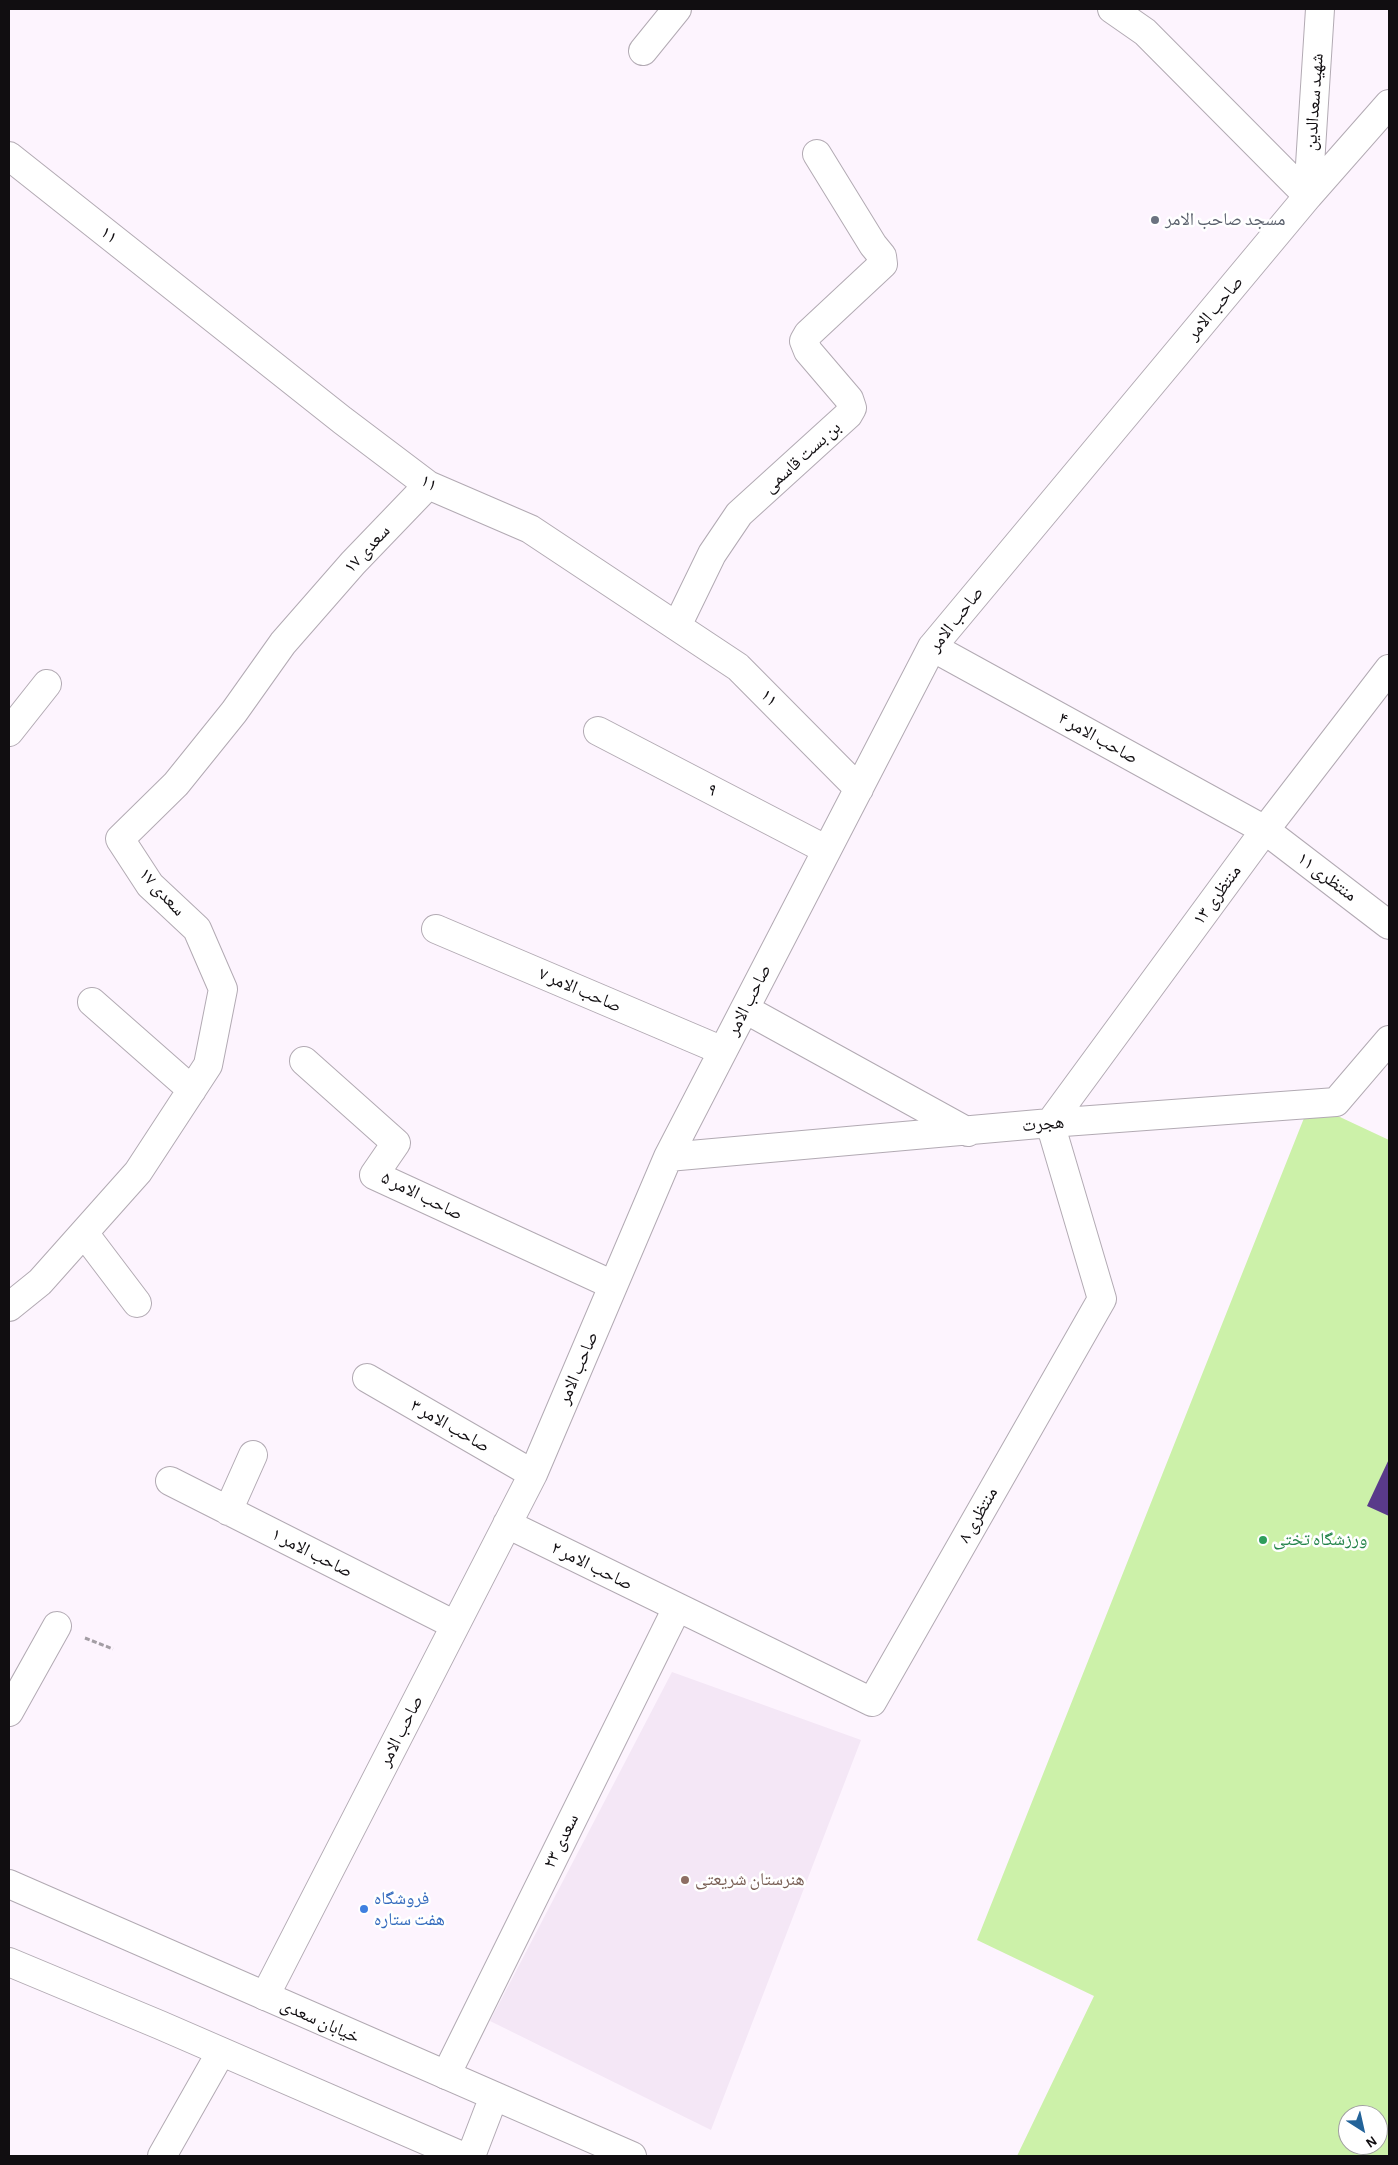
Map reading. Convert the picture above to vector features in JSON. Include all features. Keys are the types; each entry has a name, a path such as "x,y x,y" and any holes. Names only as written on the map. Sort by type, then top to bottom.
{"street":[{"path":"643,51 677,9"},
{"path":"1112,9 1145,32 1308,196"},
{"name":"شهید سعدالدین","path":"1308,196 1320,9"},
{"name":"صاحب الامر","path":"265,1996 533,1474 668,1157 932,647 1308,196 1389,104"},
{"name":"بن بست قاسمی","path":"677,626 712,554 739,514 848,414 852,408 849,399 808,351 804,341 808,334 883,264 882,256 817,154"},
{"name":"۱۱","path":"9,156 342,420 428,485 530,529 738,667 859,789"},
{"name":"سعدی ۱۷","path":"9,1307 40,1282 138,1172 208,1066 223,989 197,929 150,884 120,839 176,784 234,712 283,643 353,563 428,485"},
{"name":"صاحب الامر ۴","path":"932,647 1265,830"},
{"name":"منتظری ۱۳","path":"1050,1123 1265,830 1389,670"},
{"path":"9,732 47,684"},
{"name":"۹","path":"598,731 827,850"},
{"name":"منتظری ۱۱","path":"1265,830 1389,925"},
{"name":"صاحب الامر ۷","path":"436,929 723,1051"},
{"path":"92,1002 192,1090"},
{"path":"745,1009 968,1132"},
{"name":"هجرت","path":"668,1157 968,1132 1050,1123 1336,1102 1389,1040"},
{"name":"صاحب الامر ۵","path":"304,1061 396,1143 374,1175 614,1285"},
{"name":"منتظری ۸","path":"676,1608 872,1702 1102,1299 1050,1123"},
{"path":"84,1234 137,1303"},
{"name":"صاحب الامر ۳","path":"367,1378 533,1474"},
{"path":"228,1510 253,1455"},
{"name":"صاحب الامر ۱","path":"170,1480 455,1625"},
{"name":"صاحب الامر ۲","path":"507,1524 676,1608"},
{"name":"سعدی ۲۳","path":"446,2075 676,1608"},
{"path":"9,1712 57,1626"},
{"name":"خیابان سعدی","path":"9,1884 632,2156"},
{"path":"9,1962 462,2156"},
{"path":"162,2156 221,2052"},
{"path":"471,2156 494,2096"}],"shaded area":[{"name":"هنرستان شریعتی","path":"672,1672 861,1740 711,2130 490,2021"}],"green space":[{"name":"ورزشگاه تختی","path":"1310,1103 1389,1140 1389,2156 1017,2156 1094,1996 977,1940"}],"building":[{"path":"1389,1459 1389,1516 1367,1506"}],"place":[{"name":"مسجد صاحب الامر","path":"1155,220"},
{"name":"ورزشگاه تختی","path":"1263,1540"},
{"name":"هنرستان شریعتی","path":"685,1880"},
{"name":"فروشگاه هفت ستاره","path":"364,1909"}]}
